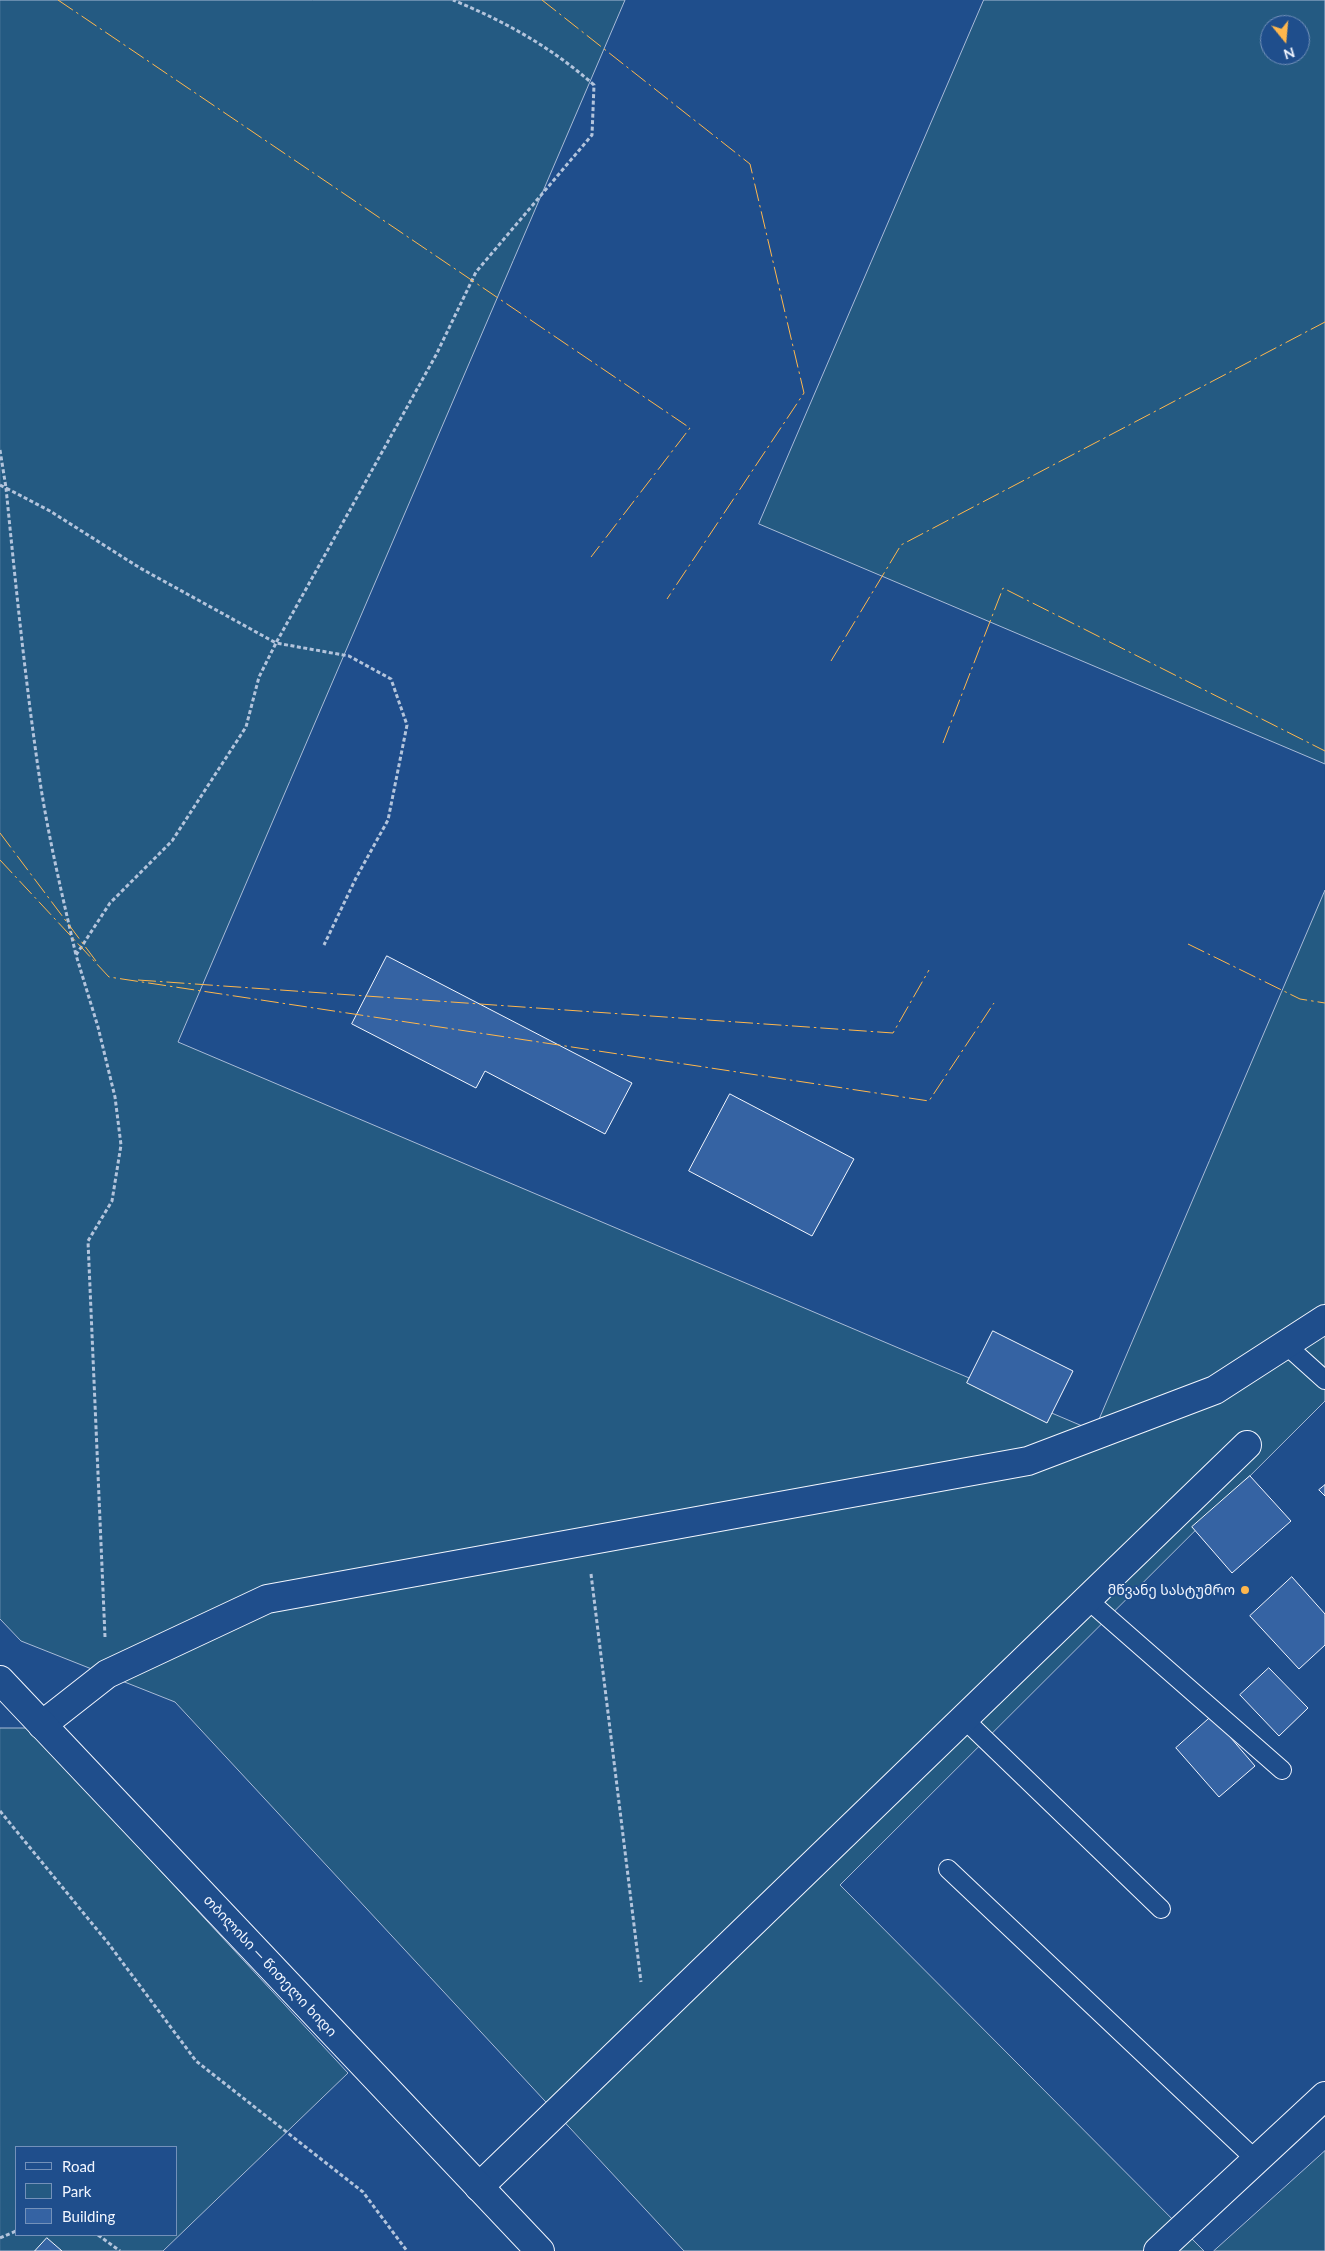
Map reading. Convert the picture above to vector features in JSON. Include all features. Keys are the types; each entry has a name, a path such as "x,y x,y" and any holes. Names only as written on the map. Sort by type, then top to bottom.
{"main road":[{"path":"42,1725 107,1674 267,1599 1028,1461 1215,1390 1325,1320"},
{"path":"479,2187 1248,1445"},
{"name":"თბილისი — წითელი ხიდი","path":"0,1680 540,2251"},
{"path":"1158,2251 1325,2096"}],"lane":[{"path":"1286,1345 1325,1380"},
{"path":"1088,1600 1282,1770"},
{"path":"964,1719 1161,1909"},
{"path":"948,1869 1256,2160"}],"path":[{"path":"76,955 110,903 172,841 246,727 259,677 276,643 436,355 476,272 592,135 594,85 564,59 506,24 452,0"},
{"path":"0,450 6,488 25,674 41,788 55,866 76,955 98,1027 115,1097 122,1144 112,1201 88,1241 107,1674"},
{"path":"0,485 50,511 140,568 276,643 349,656 391,678 407,725 388,820 356,878 324,945"},
{"path":"588,1541 647,2026"},
{"path":"0,1811 108,1943 196,2061 364,2192 407,2251"},
{"path":"0,2238 15,2231"},
{"path":"99,2236 120,2251"}],"green space":[{"path":"0,0 625,0 178,1042 1094,1431 1325,890 1325,1401 840,1885 1204,2251 684,2251 175,1702 21,1641 0,1619"},
{"path":"984,0 1325,0 1325,764 759,524"},
{"path":"0,1728 28,1728 348,2073 163,2251 0,2251"},
{"path":"1325,2151 1325,2251 1214,2251"}],"building":[{"path":"387,956 632,1083 605,1134 485,1071 476,1088 352,1024"},
{"path":"730,1094 854,1159 812,1236 689,1171"},
{"path":"993,1331 1073,1371 1047,1423 967,1383"},
{"path":"1250,1476 1291,1521 1232,1573 1192,1527"},
{"path":"1325,1485 1325,1496 1319,1490"},
{"path":"1292,1577 1325,1614 1325,1645 1299,1669 1250,1616"},
{"path":"1269,1668 1308,1708 1279,1736 1240,1695"},
{"path":"1212,1716 1255,1766 1219,1797 1176,1748"},
{"path":"47,2238 62,2251 35,2251"}],"power":[{"path":"58,0 690,428 591,557"},
{"path":"542,0 750,164 804,393 667,599"},
{"path":"831,661 901,545 1325,322"},
{"path":"943,743 1003,588 1325,751"},
{"path":"0,833 96,961"},
{"path":"0,860 109,977 929,1101 994,1003"},
{"path":"1188,944 1300,999 1325,1003"},
{"path":"138,980 893,1033 929,970"}],"place":[{"name":"მწვანე სასტუმრო","path":"1245,1590"}]}
